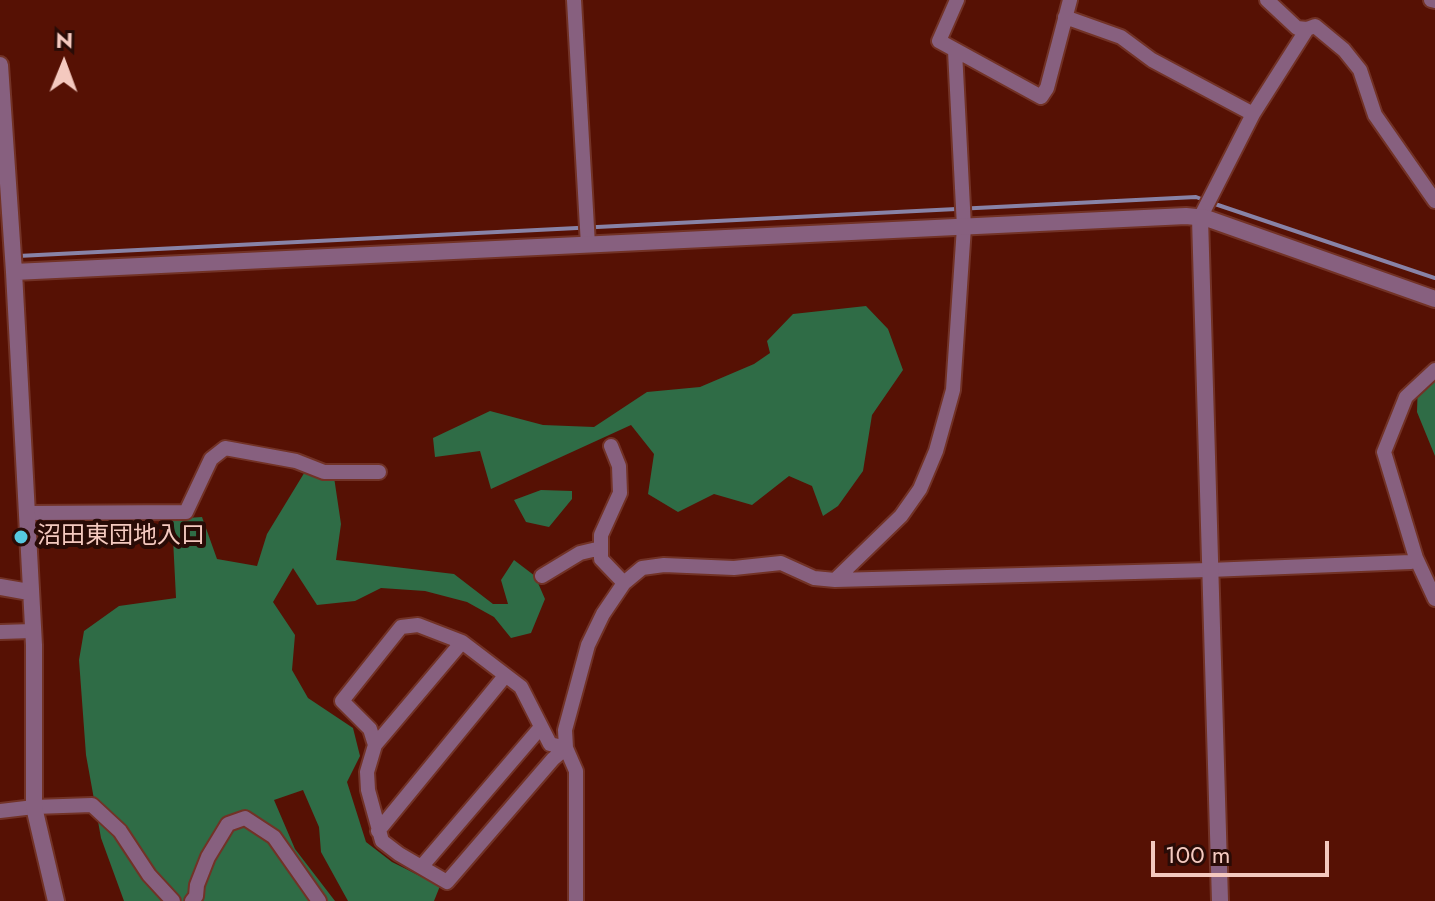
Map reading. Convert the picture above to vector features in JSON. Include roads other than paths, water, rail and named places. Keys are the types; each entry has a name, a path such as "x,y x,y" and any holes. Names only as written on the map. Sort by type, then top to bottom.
{"street":[{"path":"574,0 588,245"},
{"path":"957,0 939,41 1041,97 1047,88 1070,0"},
{"path":"1267,0 1297,28 1315,26 1344,50 1360,70 1375,115 1433,190"},
{"path":"1065,17 1121,37 1152,60 1253,114"},
{"path":"1220,901 1200,214 1253,114 1307,29"},
{"path":"835,580 901,516 920,489 936,451 953,390 964,227 955,51"},
{"path":"0,65 12,247 7,272 33,631 34,807 56,901"},
{"path":"7,272 1200,214 1435,299"},
{"path":"1435,370 1406,397 1384,452 1416,558 1435,599"},
{"path":"611,446 619,466 620,493 601,535 601,559 624,583"},
{"path":"26,513 186,512 211,459 225,448 296,461 324,472 379,472"},
{"path":"542,576 580,553 601,548"},
{"path":"576,901 576,771 566,748 565,730 588,645 603,614 624,583 642,568 664,565 734,568 781,563 814,578 835,580 1209,570 1411,562 1416,558"},
{"path":"0,587 29,592"},
{"path":"375,745 370,729 342,701 401,627 418,625 462,642 521,687 550,744 566,748"},
{"path":"0,632 33,631"},
{"path":"462,642 375,745 367,772 368,790 382,841 447,882 553,759 566,748"},
{"path":"378,831 505,676"},
{"path":"422,866 541,727"},
{"path":"0,811 92,805 120,831 149,875 173,901"},
{"path":"192,901 208,857 228,824 245,818 274,837 319,901"}],"waterway":[{"path":"18,256 1196,197 1204,200"},
{"path":"1212,203 1435,278"}],"place":[{"name":"沼田東団地入口","path":"21,537"}]}
